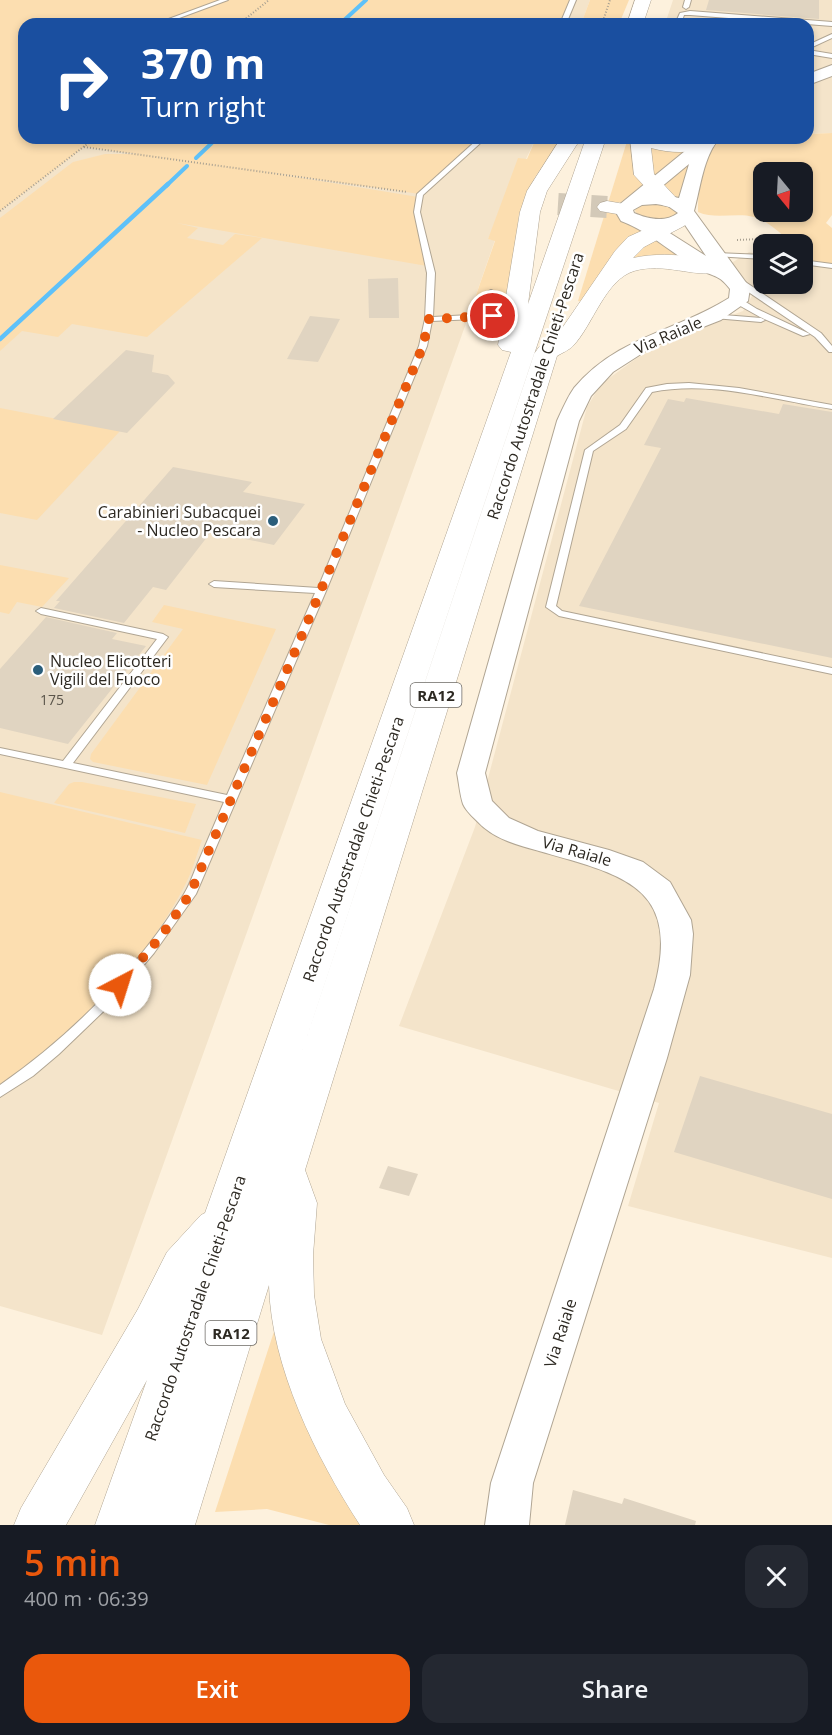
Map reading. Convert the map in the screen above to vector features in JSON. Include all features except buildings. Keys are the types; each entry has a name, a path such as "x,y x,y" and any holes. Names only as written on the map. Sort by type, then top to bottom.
{"highway":[{"path":"637,18 643,0"},
{"path":"653,18 659,0"},
{"path":"496,430 490,409 509,346 503,317 537,191 567,144"},
{"name":"Raccordo Autostradale Chieti-Pescara","path":"120,1525 594,144"},
{"name":"Raccordo Autostradale Chieti-Pescara","path":"579,250 613,144"},
{"path":"611,273 649,227 680,212 644,175 641,144"},
{"path":"656,144 675,148 694,144"},
{"path":"533,202 558,204"},
{"path":"611,273 629,265 653,261 718,266"},
{"name":"Raccordo Autostradale Chieti-Pescara","path":"170,1525 552,335 564,342 611,273"},
{"path":"283,1168 296,1203 291,1265 292,1295 298,1339 324,1413 367,1492 389,1525"},
{"path":"39,1525 154,1323 183,1265 227,1215"}],"street":[{"path":"814,78 832,70"},
{"path":"621,206 705,144"},
{"path":"680,212 708,144"},
{"path":"621,206 651,199 680,212 718,266 740,288 726,309"},
{"path":"621,206 627,217 718,266"},
{"name":"Via Raiale","path":"507,1525 512,1483 647,1068 674,974 679,936 669,904 651,882 634,869 613,860 515,834 497,825 485,815 474,798 471,773 568,421 575,406 592,381 627,353 668,332 726,309"}],"lane":[{"path":"175,18 225,0"},
{"path":"566,18 573,0"},
{"path":"686,7 688,0"},
{"path":"681,18 682,15 690,14 747,18"},
{"path":"814,23 832,24"},
{"path":"814,46 832,36"},
{"path":"814,52 832,56"},
{"path":"0,1092 92,1017 162,935 190,894 321,591 423,346 429,319 431,273 417,212 420,194 476,144"},
{"path":"718,266 753,259"},
{"path":"813,263 832,266"},
{"path":"718,266 818,335 832,350"},
{"path":"490,292 487,304 489,312 503,317"},
{"path":"726,309 759,304 784,313"},
{"path":"726,309 784,323"},
{"path":"726,309 754,312 784,323 832,350"},
{"path":"429,319 503,317"},
{"path":"832,407 703,387 673,385 649,390 623,427 589,450 551,607 559,613 832,671"},
{"path":"214,585 321,591"},
{"path":"41,611 163,637 66,765"},
{"path":"0,751 232,800"}],"path":[{"path":"246,18 268,0"},
{"path":"604,18 610,0"},
{"path":"0,211 88,144"},
{"path":"84,147 420,194"}],"shaded area":[{"path":"0,0 590,0 583,18 18,18 18,144 533,144 488,239 495,240 469,315 102,1335 0,1306"},
{"path":"0,0 573,0 566,18 18,18 18,144 476,144 420,194 266,172 418,197 427,266 177,223 198,228 187,238 223,245 235,234 262,238 147,337 72,324 58,337 22,331 0,351 0,218 73,162 105,154 136,154 84,147 0,211"},
{"path":"590,0 629,0 622,18 583,18"},
{"path":"673,0 832,0 832,133 814,134 814,18 667,18"},
{"path":"832,133 832,215 826,223 832,228 832,264 813,261 813,234 781,234 764,222 813,222 813,162 753,162 753,217 712,215 698,212 702,173 715,144 814,144 814,134"},
{"path":"533,144 558,144 535,177 519,214 506,310 469,315 495,241 488,239 518,158 527,159"},
{"path":"626,144 635,144 640,178 645,184 621,202 608,203"},
{"path":"646,144 692,149 653,179"},
{"path":"693,158 685,203 660,185"},
{"path":"645,204 665,204 678,211 676,217 658,221 639,216 635,211 636,208"},
{"path":"605,213 614,213 643,231 583,302 578,301"},
{"path":"653,235 696,261 623,264"},
{"path":"749,252 753,253 753,289 734,269 733,262"},
{"path":"813,261 832,264 832,1258 628,1206 659,1103 399,1026 475,827 587,407 601,384 637,358 688,332 743,311 753,294 813,294"},
{"path":"0,408 120,431 37,520 0,513"},
{"path":"0,565 69,578 42,607 17,602 9,614 0,612"},
{"path":"164,605 276,629 207,785 93,762 90,759 91,754 183,629 152,622"},
{"path":"74,782 196,804 185,833 54,803 69,784"},
{"path":"0,792 202,840 184,887 147,946 126,972 79,1021 0,1088"},
{"path":"284,1301 373,1525 329,1525 267,1509 215,1512"}],"waterway":[{"path":"346,18 366,0"},
{"path":"196,158 211,144"},
{"path":"166,186 187,166"},
{"path":"0,339 168,184"}],"tunnel":[{"path":"558,204 607,207"}],"place":[{"name":"Carabinieri Subacquei - Nucleo Pescara","path":"273,521"},
{"name":"Nucleo Elicotteri Vigili del Fuoco","path":"38,670"}],"route":[{"path":"120,985 162,935 190,894 232,800 423,346 429,319 468,319 493,316"}]}
